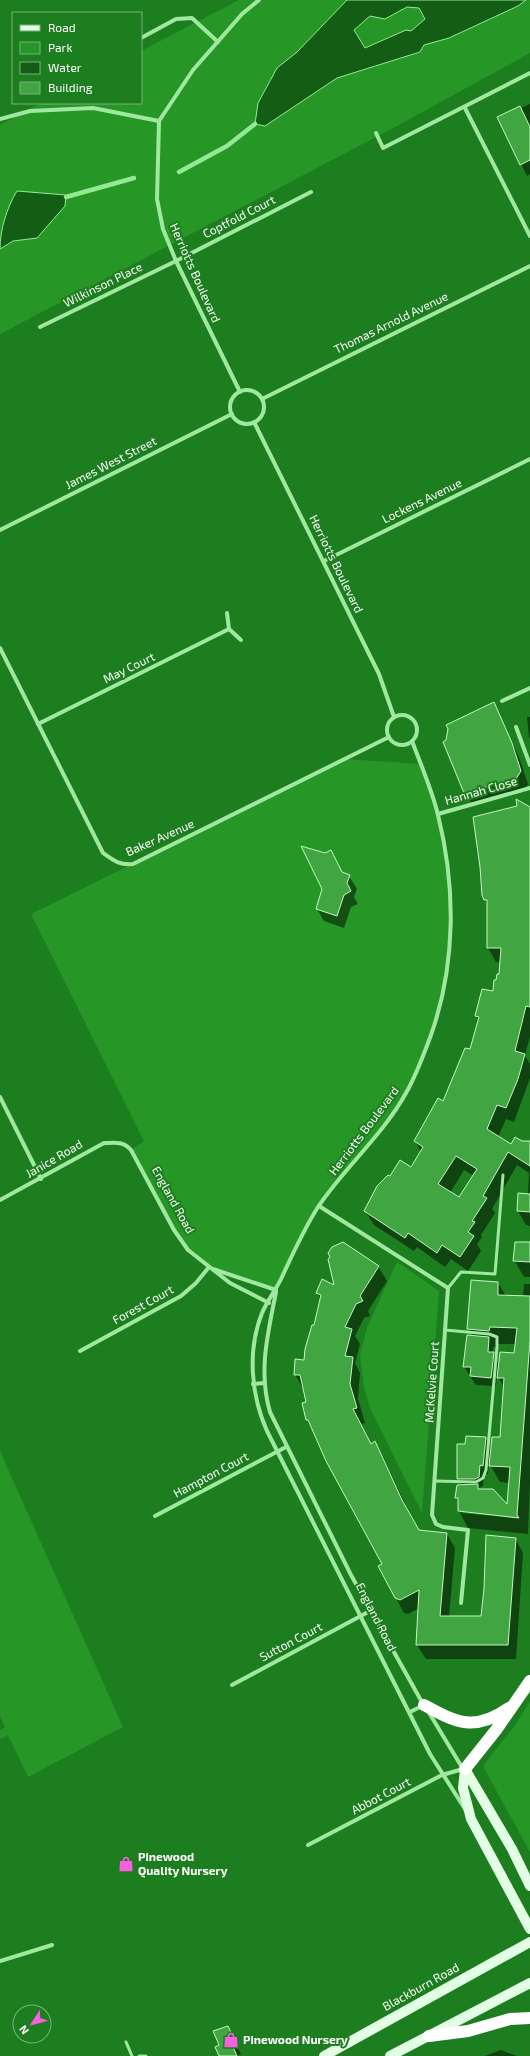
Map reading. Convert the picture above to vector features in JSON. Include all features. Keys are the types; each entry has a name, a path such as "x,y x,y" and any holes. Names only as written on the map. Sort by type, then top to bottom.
{"highway":[{"path":"465,1769 516,1703 530,1681"},
{"path":"424,1705 454,1720 472,1723 494,1717 516,1703"},
{"path":"429,2036 468,2032 502,2021 530,2018"}],"main road":[{"path":"465,1769 463,1788 471,1819"},
{"name":"England Road","path":"465,1769 512,1849 530,1886"},
{"name":"England Road","path":"471,1819 522,1918 530,1929"},
{"path":"512,1849 530,1870"},
{"name":"Blackburn Road","path":"324,2056 530,1942"},
{"path":"390,2056 530,1983"}],"street":[{"path":"0,119 30,111 93,108 159,121 193,70 242,14 259,0"},
{"path":"142,37 176,19 192,18 218,42"},
{"path":"376,133 383,148 530,73"},
{"path":"78,108 79,104"},
{"path":"464,108 530,236"},
{"name":"Herriotts Boulevard","path":"159,121 157,199 162,229 240,392"},
{"name":"Coptfold Court","path":"176,261 311,192"},
{"name":"Wilkinson Place","path":"40,327 176,261"},
{"name":"Thomas Arnold Avenue","path":"262,399 530,266"},
{"path":"252,391 262,399 264,404 262,415 254,422 241,423 232,414 231,401 240,392 252,391"},
{"name":"James West Street","path":"0,530 232,414"},
{"name":"Herriotts Boulevard","path":"254,422 379,674 394,717"},
{"name":"Lockens Avenue","path":"324,561 530,459"},
{"path":"227,613 229,629 241,640"},
{"name":"May Court","path":"38,724 229,629"},
{"name":"Baker Avenue","path":"0,648 103,853 116,863 133,864 389,737"},
{"path":"502,701 530,688"},
{"path":"404,715 412,719 417,727 415,737 412,741 400,744 389,737 387,728 394,717 404,715"},
{"name":"Hannah Close","path":"516,727 528,752 530,765"},
{"name":"Herriotts Boulevard","path":"276,1290 299,1240 318,1206 372,1142 406,1094 431,1034 444,985 452,933 449,869 438,814 412,741"},
{"name":"Hannah Close","path":"438,814 530,788"},
{"path":"0,1097 41,1179"},
{"name":"Janice Road","path":"0,1200 41,1179 104,1143 121,1142"},
{"name":"England Road","path":"121,1142 127,1145 131,1150 179,1238 193,1255 234,1285 273,1305"},
{"path":"318,1206 448,1288"},
{"name":"England Road","path":"209,1267 276,1290"},
{"name":"Forest Court","path":"80,1351 181,1296 196,1283 209,1267"},
{"name":"McKelvie Court","path":"448,1288 432,1515 436,1524 443,1527 468,1530 462,1603"},
{"name":"England Road","path":"276,1290 268,1302 259,1322 253,1360 253,1384 261,1417 277,1452 360,1616 442,1774 471,1819"},
{"name":"England Road","path":"276,1290 263,1363 264,1383 270,1412 286,1447 370,1611 424,1705 460,1764 465,1769"},
{"path":"253,1360 263,1363"},
{"path":"253,1384 264,1383"},
{"name":"Hampton Court","path":"155,1516 286,1447"},
{"path":"293,1482 302,1478"},
{"path":"309,1515 318,1510"},
{"path":"331,1558 340,1554"},
{"name":"Sutton Court","path":"232,1685 370,1611"},
{"path":"410,1712 424,1705"},
{"name":"Abbot Court","path":"308,1845 442,1774 465,1769"},
{"path":"0,1961 52,1945"}],"lane":[{"path":"448,1288 461,1272 495,1274 503,1175"},
{"path":"434,1481 476,1482 484,1478 486,1470 497,1347 497,1337 489,1334 445,1330"},
{"path":"126,2042 132,2056"},
{"path":"139,2056 146,2056"}],"green space":[{"path":"239,0 530,0 530,53 397,126 0,334 0,125 39,104 142,104 142,50"},
{"path":"345,759 420,764 438,814 449,869 451,933 444,985 431,1034 406,1094 372,1142 319,1206 276,1290 209,1267 183,1245 131,1150 144,1141 31,914"},
{"path":"397,1262 439,1291 422,1513 370,1408 364,1387 360,1354 368,1325"},
{"path":"0,1451 123,1727 28,1777 8,1735 0,1739 0,1730 5,1727 0,1716"},
{"path":"530,1701 530,1852 483,1766 516,1724"}],"water":[{"path":"347,0 526,0 518,6 449,38 424,45 420,52 337,78 265,126 255,124 258,103 277,68 297,52","holes":["407,7 419,8 425,19 411,31 406,30 365,48 354,30 370,16 385,19"]},
{"path":"17,191 66,195 65,206 37,238 13,241 0,249 1,234 5,219 10,204"}],"building":[{"path":"520,106 530,127 530,160 520,165 497,117"},
{"path":"494,702 512,743 521,771 516,779 464,793 443,742 446,740 448,729 446,725"},
{"path":"516,799 530,807 530,1007 526,1006 515,1051 525,1054 518,1079 506,1108 497,1105 487,1129 511,1144 515,1137 522,1141 530,1141 530,1166 508,1152 483,1196 487,1198 472,1221 475,1222 468,1232 474,1236 460,1257 442,1245 437,1253 408,1233 405,1238 364,1211 377,1186 388,1175 390,1176 400,1160 411,1167 423,1147 414,1141 438,1098 443,1101 465,1048 470,1049 479,1017 475,1016 482,989 493,991 494,980 496,980 497,974 499,974 501,948 487,948 487,900 484,900 482,895 480,867 473,817 517,806","holes":["456,1156 477,1169 459,1197 438,1184"]},
{"path":"301,846 325,853 331,850 342,872 350,875 347,883 351,891 344,895 337,916 316,909 322,889"},
{"path":"518,1193 530,1194 530,1212 517,1211"},
{"path":"343,1242 379,1266 360,1296 363,1301 356,1304 345,1327 352,1329 345,1356 353,1357 350,1384 357,1408 353,1409 371,1444 375,1441 402,1500 419,1530 447,1533 440,1616 481,1616 484,1589 486,1535 516,1538 508,1645 416,1645 419,1590 400,1600 395,1598 378,1566 382,1564 326,1461 308,1420 306,1420 302,1403 306,1402 300,1375 294,1375 295,1359 304,1360 305,1349 312,1325 314,1325 321,1295 316,1293 322,1279 334,1285 328,1259 330,1257 328,1253 332,1247"},
{"path":"515,1242 530,1242 530,1262 513,1261"},
{"path":"471,1280 498,1282 498,1295 530,1296 530,1340 517,1515 519,1518 458,1511 458,1498 455,1498 457,1485 478,1484 478,1489 493,1489 507,1504 510,1467 489,1466 492,1437 500,1437 504,1378 497,1378 500,1352 514,1353 517,1328 490,1327 489,1331 467,1329"},
{"path":"467,1335 489,1337 488,1352 494,1352 491,1378 470,1376 471,1367 463,1367"},
{"path":"466,1436 486,1437 483,1466 480,1465 479,1477 475,1479 457,1479 457,1444 465,1444"},
{"path":"228,2026 237,2045 233,2047 237,2056 219,2056 215,2047 219,2045 213,2031"}],"waterway":[{"path":"179,172 227,146 255,124"},
{"path":"66,197 134,178"}],"place":[{"name":"Pinewood Quality Nursery","path":"126,1864"},
{"name":"Pinewood Nursery","path":"231,2040"}]}
